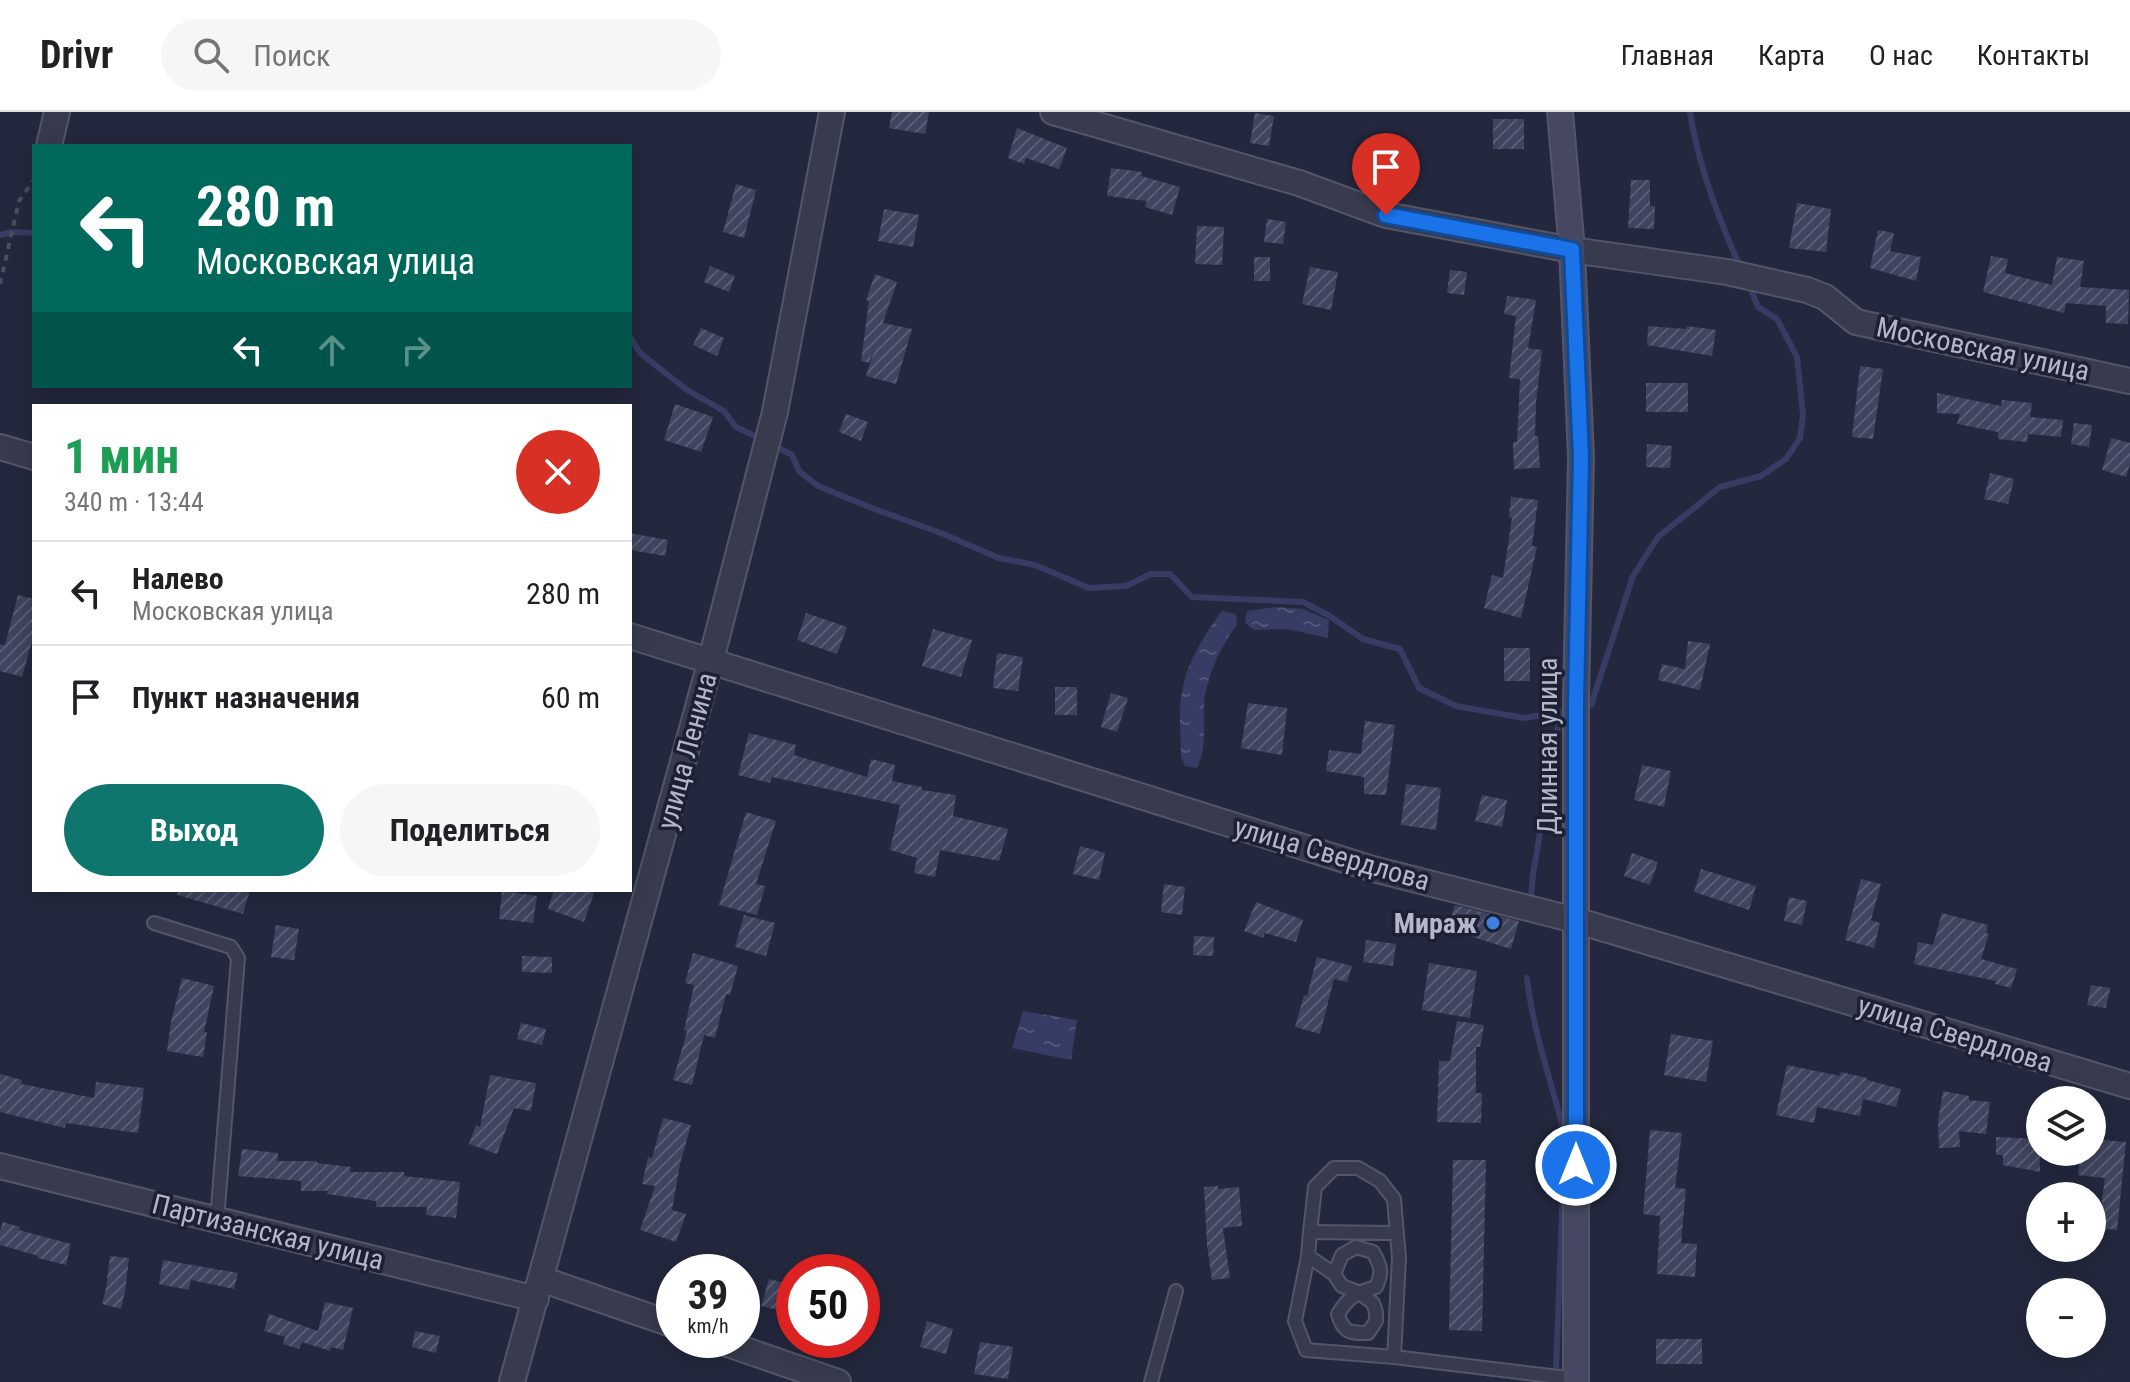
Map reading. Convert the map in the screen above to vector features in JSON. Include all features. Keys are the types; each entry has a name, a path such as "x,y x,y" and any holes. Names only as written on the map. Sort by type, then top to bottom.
{"main road":[{"name":"Длинная улица","path":"1560,112 1572,250 1581,457 1575,920 1576,1381"}],"street":[{"path":"49,144 57,112"},
{"name":"улица Ленина","path":"512,1382 711,660 775,412 832,112"},
{"name":"Московская улица","path":"1053,112 1299,183 1386,215 1572,250 1727,272 1807,290 1825,297 1856,322 2130,381"},
{"path":"0,447 32,456"},
{"name":"улица Свердлова","path":"632,637 1373,869 1575,920 2130,1086"},
{"name":"Партизанская улица","path":"0,1166 217,1220 538,1289 656,1320"},
{"path":"760,1355 838,1382"}],"lane":[{"path":"154,923 231,947 238,958 217,1220"},
{"path":"1394,1357 1399,1258 1394,1199 1380,1181 1358,1168 1334,1168 1315,1187 1308,1256 1295,1321 1306,1350 1394,1357 1576,1381"},
{"path":"1310,1232 1397,1233"},
{"path":"1308,1256 1334,1274 1342,1286 1358,1292 1376,1287 1382,1268 1373,1252 1356,1247 1342,1255 1334,1274"},
{"path":"1151,1382 1176,1291"}],"path":[{"path":"0,284 19,201 32,183"}],"water":[{"path":"1276,607 1303,609 1329,620 1328,638 1287,629 1254,630 1245,623 1247,611"},
{"path":"1222,611 1236,614 1237,625 1225,642 1207,685 1200,760 1197,768 1185,766 1181,757 1180,716 1184,681 1197,649"},
{"path":"1023,1011 1077,1020 1071,1060 1012,1048"}],"building":[{"path":"892,112 929,112 925,134 889,128"},
{"path":"1255,113 1274,116 1269,146 1250,143"},
{"path":"1493,119 1524,119 1524,149 1493,149"},
{"path":"1017,128 1067,148 1059,169 1026,158 1024,164 1008,158"},
{"path":"1111,168 1142,172 1141,176 1180,187 1172,215 1145,207 1147,201 1107,196"},
{"path":"1631,180 1650,180 1650,206 1655,206 1654,229 1628,228"},
{"path":"736,184 756,190 744,238 723,232"},
{"path":"1797,203 1831,209 1826,252 1789,248"},
{"path":"884,209 919,215 913,247 878,241"},
{"path":"1267,219 1286,222 1283,244 1264,242"},
{"path":"1197,226 1224,227 1222,265 1195,264"},
{"path":"1878,230 1894,233 1890,251 1921,257 1916,281 1870,268"},
{"path":"1991,256 2008,259 2005,273 2052,285 2057,257 2084,261 2080,287 2129,290 2128,324 2106,323 2106,306 2066,303 2064,313 1983,292"},
{"path":"1254,257 1270,257 1270,281 1254,281"},
{"path":"710,266 735,276 729,292 704,282"},
{"path":"1310,267 1338,272 1331,310 1302,304"},
{"path":"1450,270 1467,272 1464,295 1447,293"},
{"path":"875,274 897,282 883,323 912,329 896,384 866,376 876,344 869,363 861,361 869,301 866,300"},
{"path":"1507,296 1536,300 1528,348 1542,350 1535,436 1538,436 1540,468 1514,469 1513,442 1517,442 1520,379 1509,378 1516,316 1504,314"},
{"path":"1648,326 1716,330 1712,356 1647,345"},
{"path":"701,328 724,338 717,356 693,345"},
{"path":"1860,366 1883,369 1873,439 1852,437"},
{"path":"1646,383 1688,383 1688,412 1646,412"},
{"path":"1937,393 2001,406 2002,400 2032,403 2030,417 2063,420 2061,437 2028,434 2027,442 1998,439 1998,432 1957,424 1960,414 1937,413"},
{"path":"675,404 713,417 701,452 664,440"},
{"path":"846,414 868,422 861,441 839,432"},
{"path":"2074,423 2092,425 2089,447 2071,444"},
{"path":"2111,438 2130,443 2130,464 2126,477 2102,470"},
{"path":"1647,444 1672,446 1670,468 1646,467"},
{"path":"1990,473 2014,479 2008,504 1984,499"},
{"path":"1511,497 1538,500 1532,546 1537,547 1521,618 1484,608 1492,575 1503,578 1512,518 1509,517"},
{"path":"632,533 668,540 665,556 632,550"},
{"path":"18,595 32,598 32,641 22,677 0,671 0,644 5,645"},
{"path":"806,613 847,627 837,654 797,640"},
{"path":"933,629 972,640 961,677 922,666"},
{"path":"1688,641 1710,644 1700,690 1658,680 1662,664 1685,669"},
{"path":"1504,648 1530,648 1530,681 1504,681"},
{"path":"997,653 1023,657 1018,691 993,688"},
{"path":"1055,687 1077,687 1077,715 1055,715"},
{"path":"1111,693 1128,698 1117,732 1101,727"},
{"path":"1248,703 1287,708 1282,755 1241,748"},
{"path":"1365,721 1395,725 1386,795 1364,794 1364,777 1326,771 1329,750 1361,754"},
{"path":"749,733 796,745 794,755 867,777 871,759 895,765 892,781 956,795 953,816 1008,829 999,861 940,850 935,877 914,873 917,858 890,850 900,805 772,777 770,783 738,775"},
{"path":"1642,765 1671,771 1664,807 1634,800"},
{"path":"1406,784 1441,788 1436,830 1401,825"},
{"path":"1482,795 1507,800 1502,827 1475,821"},
{"path":"746,812 776,821 756,884 765,886 757,915 719,905"},
{"path":"1080,846 1105,853 1099,880 1073,874"},
{"path":"1632,853 1658,862 1650,885 1624,876"},
{"path":"1701,869 1756,886 1749,910 1694,892"},
{"path":"1861,879 1881,884 1871,920 1880,923 1874,948 1845,940"},
{"path":"1164,884 1185,887 1182,915 1161,912"},
{"path":"178,892 249,892 243,914 177,895"},
{"path":"502,892 537,896 533,923 499,919"},
{"path":"553,892 594,893 584,922 548,909"},
{"path":"1789,897 1807,901 1802,925 1784,921"},
{"path":"1256,902 1303,920 1296,942 1265,933 1263,938 1244,931"},
{"path":"1455,905 1519,921 1511,949 1447,929"},
{"path":"1942,913 1988,925 1986,933 1989,934 1981,959 2017,969 2011,988 1995,984 1996,981 1914,964 1918,942 1933,945"},
{"path":"744,915 775,923 766,956 735,947"},
{"path":"276,925 299,929 294,960 271,957"},
{"path":"1194,936 1214,937 1213,956 1193,955"},
{"path":"1366,940 1396,944 1393,966 1363,962"},
{"path":"693,953 738,966 730,995 726,994 715,1038 704,1035 692,1085 673,1080 687,1031 684,1031 694,985 685,983"},
{"path":"522,956 552,957 552,973 522,972"},
{"path":"1317,957 1352,966 1347,982 1334,979 1320,1034 1295,1027"},
{"path":"1429,963 1477,971 1470,1018 1422,1010"},
{"path":"182,978 214,986 204,1032 207,1032 203,1057 167,1051"},
{"path":"2091,985 2110,988 2106,1008 2087,1005"},
{"path":"1457,1021 1484,1025 1480,1047 1476,1047 1476,1093 1482,1093 1481,1123 1437,1122 1439,1061 1450,1061"},
{"path":"521,1023 546,1029 542,1045 517,1039"},
{"path":"1671,1034 1713,1041 1706,1082 1664,1075"},
{"path":"1787,1065 1840,1076 1841,1072 1901,1089 1896,1107 1863,1099 1860,1116 1817,1107 1814,1123 1776,1115"},
{"path":"0,1074 22,1080 21,1084 94,1098 96,1082 144,1088 138,1133 66,1123 65,1128 0,1112"},
{"path":"490,1075 536,1083 531,1111 514,1108 497,1154 469,1144 476,1125 480,1127"},
{"path":"1943,1091 1969,1096 1969,1100 1990,1102 1986,1134 1959,1131 1960,1147 1939,1148 1938,1121"},
{"path":"663,1118 691,1125 672,1210 686,1214 676,1242 640,1230 655,1186 642,1184 648,1157 652,1158"},
{"path":"1650,1130 1682,1133 1675,1188 1686,1189 1681,1243 1697,1244 1695,1277 1657,1274 1660,1216 1643,1214"},
{"path":"1996,1137 2026,1138 2026,1166 2040,1166 2040,1172 2003,1165 2003,1155 1996,1155"},
{"path":"2106,1140 2126,1142 2117,1230 2106,1229 2105,1178 2078,1175 2079,1166 2106,1166"},
{"path":"242,1149 278,1153 277,1161 317,1161 351,1167 350,1172 404,1172 404,1176 460,1182 456,1218 426,1215 427,1207 376,1207 376,1201 327,1194 328,1191 301,1191 301,1181 238,1176"},
{"path":"1453,1160 1486,1160 1482,1331 1449,1330"},
{"path":"1218,1186 1218,1189 1239,1187 1242,1226 1223,1228 1230,1278 1212,1280 1204,1187"},
{"path":"3,1222 20,1227 19,1230 71,1244 66,1265 0,1245"},
{"path":"110,1256 129,1258 121,1309 102,1304"},
{"path":"163,1260 238,1273 234,1289 191,1280 189,1290 159,1284"},
{"path":"769,1279 776,1281 776,1310 761,1306"},
{"path":"325,1302 353,1308 343,1350 331,1347 330,1351 302,1342 299,1349 283,1344 285,1337 264,1331 269,1314 318,1331"},
{"path":"927,1321 953,1329 946,1354 920,1347"},
{"path":"415,1331 440,1336 436,1353 412,1347"},
{"path":"1656,1339 1702,1339 1702,1364 1656,1364"},
{"path":"980,1342 1013,1347 1008,1379 974,1374"}],"waterway":[{"path":"1690,112 1710,192 1741,269"},
{"path":"0,235 32,233"},
{"path":"1582,708 1591,705 1633,576 1658,537 1720,487 1761,476 1786,459 1800,438 1803,415 1797,357 1777,319 1758,307 1748,283"},
{"path":"632,340 640,353 687,390 724,411 736,427 761,439"},
{"path":"771,444 792,455 799,471 818,486 999,558 1035,565 1089,588 1126,586 1151,574 1170,574 1192,597 1303,602 1363,639 1400,649 1419,688 1456,706 1524,718 1572,710"},
{"path":"1531,897 1560,714"},
{"path":"1527,978 1538,1038 1565,1136"},
{"path":"1556,1371 1564,1159"}],"place":[{"name":"Мираж","path":"1493,923"}],"route":[{"path":"1386,215 1572,250 1581,457 1576,702 1576,1165"}]}
